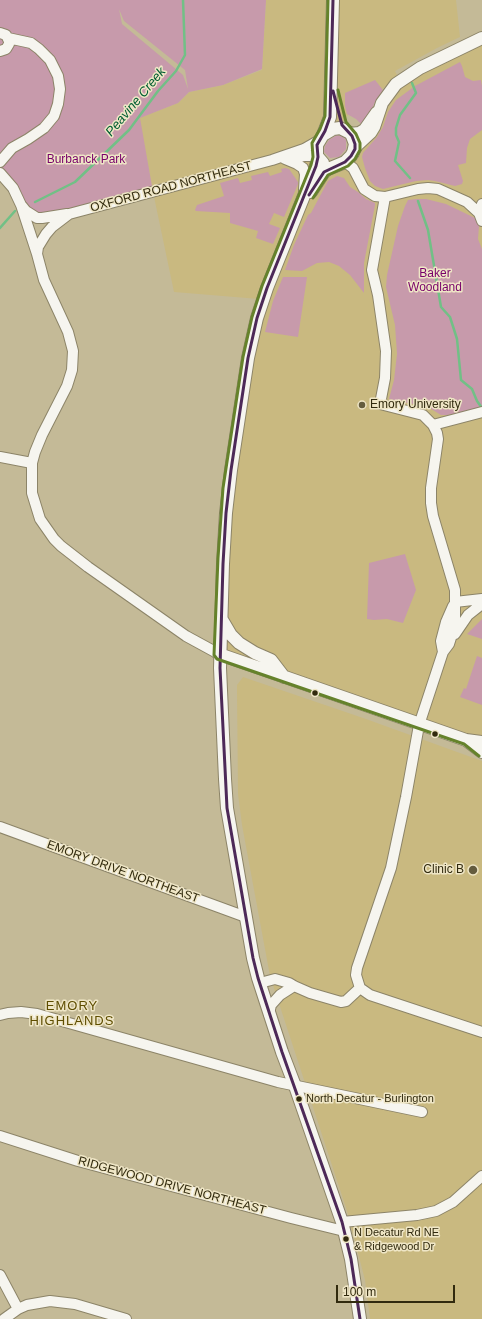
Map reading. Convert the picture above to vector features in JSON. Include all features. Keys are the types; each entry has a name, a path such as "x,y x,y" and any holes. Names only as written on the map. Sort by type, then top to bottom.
{"main road":[{"path":"333,0 330,117 316,149 316,166 273,271 262,302 252,338 233,456 226,513 219,654 227,808 253,958 269,1014 343,1226 354,1273 360,1319"},
{"path":"296,216 321,176 328,169 341,164 351,156 355,149 354,139 347,131 336,106 332,83"},
{"path":"321,138 332,129 347,131"},
{"path":"317,156 325,163 341,164"},
{"path":"221,618 231,635 238,643 271,660 284,677"},
{"path":"219,654 414,723 466,740 482,742"},
{"path":"236,659 316,688"},
{"path":"466,740 482,752"}],"street":[{"path":"0,51 8,46 9,41 4,35"},
{"path":"0,162 12,148 44,128 54,116 58,104 60,89 58,76 50,60 31,43 4,35"},
{"path":"347,131 359,132 364,129 396,84 415,71 482,38"},
{"path":"355,149 374,127 382,103"},
{"name":"OXFORD ROAD NORTHEAST","path":"21,205 26,211 37,218 69,214 272,160 304,149 321,138"},
{"name":"OXFORD ROAD NORTHEAST","path":"272,160 317,156"},
{"path":"285,159 302,168 305,174 304,195"},
{"path":"341,164 353,168 364,189 375,196 385,197 418,189 438,189 467,202 481,213"},
{"path":"0,172 13,188 21,205 44,280 68,332 72,345 72,370 68,386 42,435 32,463 31,484 35,506 40,519 54,539 88,567 186,636 219,654"},
{"path":"385,197 372,270 378,295 386,351 385,378 380,404 423,415 433,425 437,432 438,439 431,488 431,503 433,516 454,590 455,602 446,622 441,641 446,648"},
{"name":"OXFORD ROAD NORTHEAST","path":"37,254 38,247 46,234 52,227 69,214"},
{"path":"433,425 482,412"},
{"path":"0,457 32,463"},
{"path":"455,602 482,599"},
{"path":"482,604 464,620 446,648 414,723 406,797 391,868 357,968 356,975 360,988 370,995 482,1032"},
{"name":"EMORY DRIVE NORTHEAST","path":"0,827 246,917"},
{"path":"260,983 275,979 289,983 310,993 341,1002 346,1001 360,988"},
{"path":"269,1014 272,1005 280,995 294,986"},
{"path":"0,1015 21,1012 37,1014 278,1082 422,1112"},
{"name":"RIDGEWOOD DRIVE NORTHEAST","path":"0,1136 78,1160 278,1215 343,1226 417,1215 436,1210 453,1202 482,1176"},
{"path":"0,1275 18,1309"},
{"path":"4,1319 18,1309 35,1302 57,1301 75,1304 126,1319"}],"shaded area":[{"path":"266,0 456,0 460,37 395,71 397,75 385,87 349,114 320,149 259,299 174,292 139,118 178,103 189,92 223,85 262,70"},
{"name":"Emory University","path":"482,38 482,742 219,654 223,558 248,358 296,216 321,176 339,165 389,92"},
{"path":"243,677 482,761 482,1319 370,1319 365,1280 347,1211 270,976 242,825 238,794 237,685"}],"green space":[{"name":"Burbanck Park","path":"0,0 266,0 262,69 223,85 189,92 178,103 140,118 153,192 43,214 33,212 0,177","holes":["119,9 124,21 185,70 188,89 183,75 122,24"]},
{"path":"460,62 465,77 473,81 481,80 482,86 482,130 470,139 467,148 466,163 458,165 463,181 462,184 455,186 428,180 416,181 383,189 375,186 370,181 362,157 363,153 377,137 383,127 388,112 396,100 415,86"},
{"path":"375,80 383,90 375,102 369,116 362,125 356,119 347,114 345,106 345,93"},
{"path":"337,135 346,140 346,149 339,157 330,158 324,152 325,146 329,140"},
{"path":"281,169 289,169 298,184 284,217 274,213 269,224 280,228 273,244 256,238 258,231 230,223 230,213 195,210 197,205 224,196 220,183 238,178 240,183 252,180 251,176 268,172 270,176 282,172"},
{"path":"337,176 344,178 350,187 366,199 375,203 364,263 364,293 350,275 339,266 329,262 317,263 302,271 285,270 294,245 308,215 311,213 328,181"},
{"name":"Baker Woodland","path":"426,199 446,204 477,219 479,226 478,239 482,249 482,408 441,415 428,407 389,399 394,380 397,354 395,325 386,287 387,275 398,226 405,206 408,200"},
{"path":"283,277 307,277 298,337 265,332 273,301"},
{"path":"405,554 416,590 403,623 387,619 367,619 369,563"},
{"path":"482,619 482,639 467,634"},
{"path":"477,656 482,658 482,705 460,697 464,688 466,689"}],"waterway":[{"name":"Peavine Creek","path":"35,202 75,182 129,130 158,91 176,71 185,55 183,0"},
{"path":"410,178 395,161 399,142 396,135 396,128 400,115 416,93 412,83"},
{"path":"418,201 428,230 441,307 450,317 457,339 461,380 472,389 482,408"},
{"name":"Peavine Creek","path":"0,228 15,211"}],"transit line":[{"path":"328,0 325,116 312,143 313,157 311,165 262,286 252,317 243,357 223,488 218,558 214,655 217,659 464,744 479,756"},
{"path":"333,0 330,117 325,131 317,145 318,157 316,166 267,288 257,318 248,358 226,513 220,668 227,808 253,958 282,1052 342,1222 351,1259 360,1319"},
{"path":"313,198 328,175 348,166 355,159 360,150 360,143 356,134 346,122 338,90"},
{"path":"309,195 324,172 345,162 355,149 352,136 342,125 333,91"}],"place":[{"name":"Emory University","path":"362,405"},
{"name":"Clinic B","path":"473,870"},
{"name":"North Decatur - Burlington","path":"299,1099"},
{"name":"N Decatur Rd NE & Ridgewood Dr","path":"346,1239"}],"district":[{"name":"EMORY HIGHLANDS","path":"72,1014"}]}
